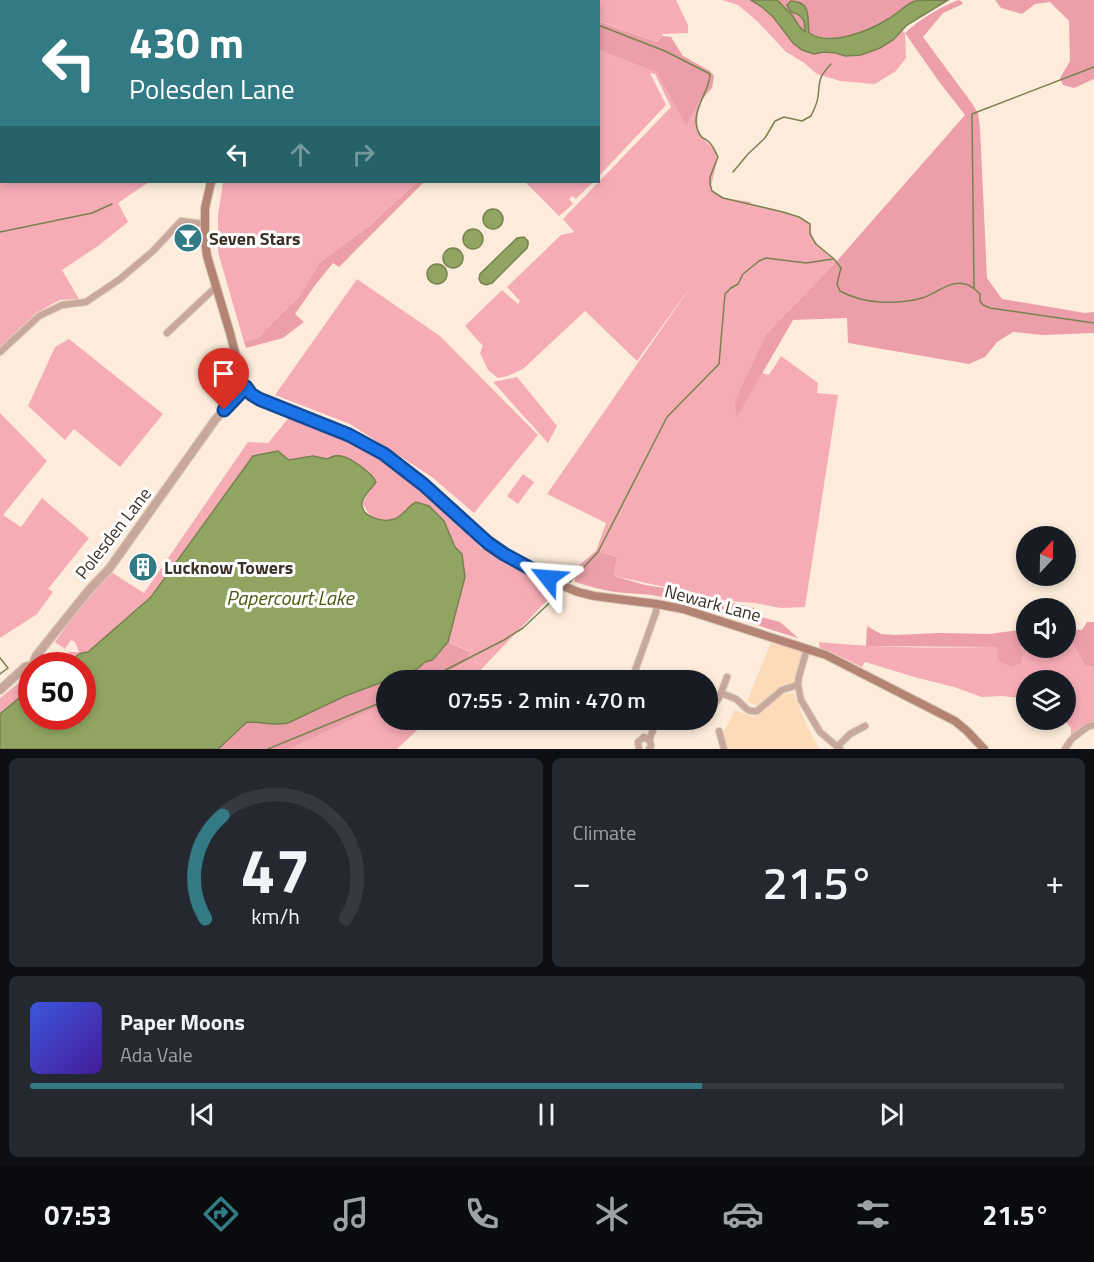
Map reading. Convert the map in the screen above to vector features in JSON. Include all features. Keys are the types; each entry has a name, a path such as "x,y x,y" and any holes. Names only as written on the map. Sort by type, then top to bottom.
{"main road":[{"path":"211,183 205,208 206,253 246,387"},
{"name":"Newark Lane","path":"246,387 259,399 349,435 384,454 421,483 488,543 558,584 602,598 657,604 696,612 826,655 955,721 984,749"}],"street":[{"path":"0,352 39,316 62,305 86,302 120,279 153,251 181,221 204,224"},
{"path":"166,333 216,287"},
{"name":"Polesden Lane","path":"0,690 25,667 33,666 36,656 89,590 109,569 215,420 246,387"},
{"path":"634,670 657,604"},
{"path":"807,648 798,685 803,705 820,732 839,748 850,734 865,726"},
{"path":"718,699 727,677"},
{"path":"721,693 736,704 753,712 782,690 798,685"},
{"path":"1065,749 1073,738 1094,725"},
{"path":"650,749 649,740 653,730"},
{"path":"719,731 724,749"},
{"path":"639,749 637,744 639,740 644,737 649,740"}],"shaded area":[{"path":"600,0 676,0 688,25 688,33 663,34 657,42 600,21"},
{"path":"722,0 751,0 774,18 793,43 814,54 824,52 845,56 861,55 880,48 893,40 902,30 905,33 906,58 896,71 875,84 840,81 817,74 786,52 758,22 738,5"},
{"path":"777,0 916,0 869,30 855,35 831,38 809,33 806,7 793,13 802,18 806,34"},
{"path":"958,0 963,4 943,13 923,37 978,113 987,278 1002,299 1085,313 1094,312 1094,333 1043,335 1013,332 997,342 985,357 969,364 848,343 847,318 793,320 737,417 735,401 767,333 836,262 965,115 905,33 930,14"},
{"path":"995,0 1094,0 1094,79 1074,88 1063,85 1060,78 1070,61 1069,21 1050,2 1035,4 1022,14 1001,8"},
{"path":"600,22 657,42 662,36 671,37 683,56 710,71 714,76 712,88 699,103 686,125 657,73 600,50"},
{"path":"600,50 657,73 686,124 699,103 697,126 701,136 714,149 718,157 711,186 712,191 723,198 751,202 747,208 751,204 781,211 810,224 818,246 836,262 767,333 737,416 762,373 769,375 781,356 818,383 817,393 838,395 805,607 781,608 729,601 614,576 617,557 596,551 606,523 547,494 694,282 637,361 585,311 523,369 498,378 488,370 480,353 483,346 465,326 502,290 518,304 520,301 507,287 561,235 574,232 563,219 671,107 655,74 650,73 666,105 600,175"},
{"path":"0,183 148,183 118,203 128,222 62,270 79,299 60,300 36,313 0,347"},
{"path":"223,183 416,183 368,227 320,262 299,297 258,338 244,342 218,252 218,215"},
{"path":"416,183 423,183 339,267 333,263 295,314 304,322 283,338 246,348 244,342 258,338 299,297 320,262 368,227"},
{"path":"526,183 592,183 576,199 572,196 569,199 573,204 559,216"},
{"path":"357,279 440,336 538,435 474,513 432,477 350,424 275,395"},
{"path":"69,339 163,414 120,467 74,429 65,440 28,406 55,347"},
{"path":"517,377 557,426 548,443 493,382"},
{"path":"0,413 47,461 3,515 21,527 42,498 89,538 48,589 53,592 37,614 0,638"},
{"path":"291,415 378,455 415,482 465,528 481,548 494,551 558,589 481,670 452,670 464,663 469,651 448,642 465,576 462,555 455,548 444,521 397,519 384,521 371,517 362,503 376,482 334,456 327,459 313,456 289,460 253,456 151,597 88,652 79,652 75,642 71,640 65,649 55,642 79,608 111,572 144,593 248,442 268,443"},
{"path":"523,474 534,482 518,504 507,496"},
{"path":"596,551 617,557 614,576 645,585 690,592 754,608 753,615 780,622 798,638 675,600 652,595 620,593 575,582 575,569"},
{"path":"1087,622 1094,622 1094,667 1085,666 1076,650 1076,630 1082,630"},
{"path":"867,626 881,634 895,635 990,634 1016,630 1016,658 1022,658 1021,663 1012,667 998,660 997,647 866,646"},
{"path":"773,637 807,649 798,685 785,688 760,708 747,701"},
{"path":"448,642 470,652 464,663 452,670 414,670 425,661 432,660"},
{"path":"819,642 870,646 1016,646 1016,658 1076,658 1076,650 1085,666 1094,667 1094,725 1071,735 1071,730 1076,730 1076,670 1016,670 1016,698 982,697 865,662 862,667 820,648"},
{"path":"18,683 18,699 0,714 0,698"},
{"path":"376,684 376,708 290,749 218,749 247,722 288,723 345,696"},
{"path":"793,692 819,749 728,749 723,733 735,710 753,717 780,696"},
{"path":"376,708 376,730 417,730 397,749 290,749"}],"water":[{"path":"751,0 777,0 805,32 803,19 790,11 787,5 791,1 798,2 807,11 809,33 818,37 838,38 871,28 915,1 948,0 907,25 893,40 880,48 861,55 845,56 824,52 814,54 802,50 793,43 774,18"},
{"path":"489,209 497,209 503,215 503,223 497,229 489,229 483,223 483,215"},
{"path":"469,229 477,229 483,235 483,243 477,249 469,249 463,243 463,235"},
{"path":"524,237 528,241 527,248 492,283 486,285 481,283 480,274 517,238"},
{"path":"449,248 457,248 463,254 463,262 457,268 449,268 443,262 443,254"},
{"path":"433,264 441,264 447,270 447,278 441,284 433,284 427,278 427,270"},
{"name":"Papercourt Lake","path":"278,451 289,460 313,456 327,459 339,455 345,457 361,466 376,482 362,502 362,507 368,515 384,520 394,519 416,502 429,506 444,521 455,547 462,554 465,577 448,642 436,656 414,670 376,670 376,684 345,696 288,723 247,722 218,749 0,749 0,714 18,699 18,730 96,730 96,652 88,652 151,597 253,456"}],"waterway":[{"path":"600,26 665,51 710,74 696,119 700,135 711,144 718,157 710,177 712,191 723,198 783,212 799,217 810,224 810,234 816,244 841,268 837,284 840,291 869,301 901,302 922,298 959,283 978,292 980,301 990,308 1094,323"},
{"path":"733,172 765,138 775,121 784,117 802,121 811,116 818,99 820,79 831,64"},
{"path":"974,288 972,114 1094,67"},
{"path":"0,232 92,213 112,204"},
{"path":"568,584 598,552 667,417 719,364 725,294 738,284 743,274 766,258 806,263 833,259"},
{"path":"445,670 523,628 563,590"},
{"path":"0,658 8,668 0,674"},
{"path":"268,749 376,705"}],"place":[{"name":"Seven Stars","path":"188,238"},
{"name":"Lucknow Towers","path":"143,567"}],"route":[{"path":"224,410 246,387 259,399 358,439 384,454 415,477 488,543 548,578"}]}
